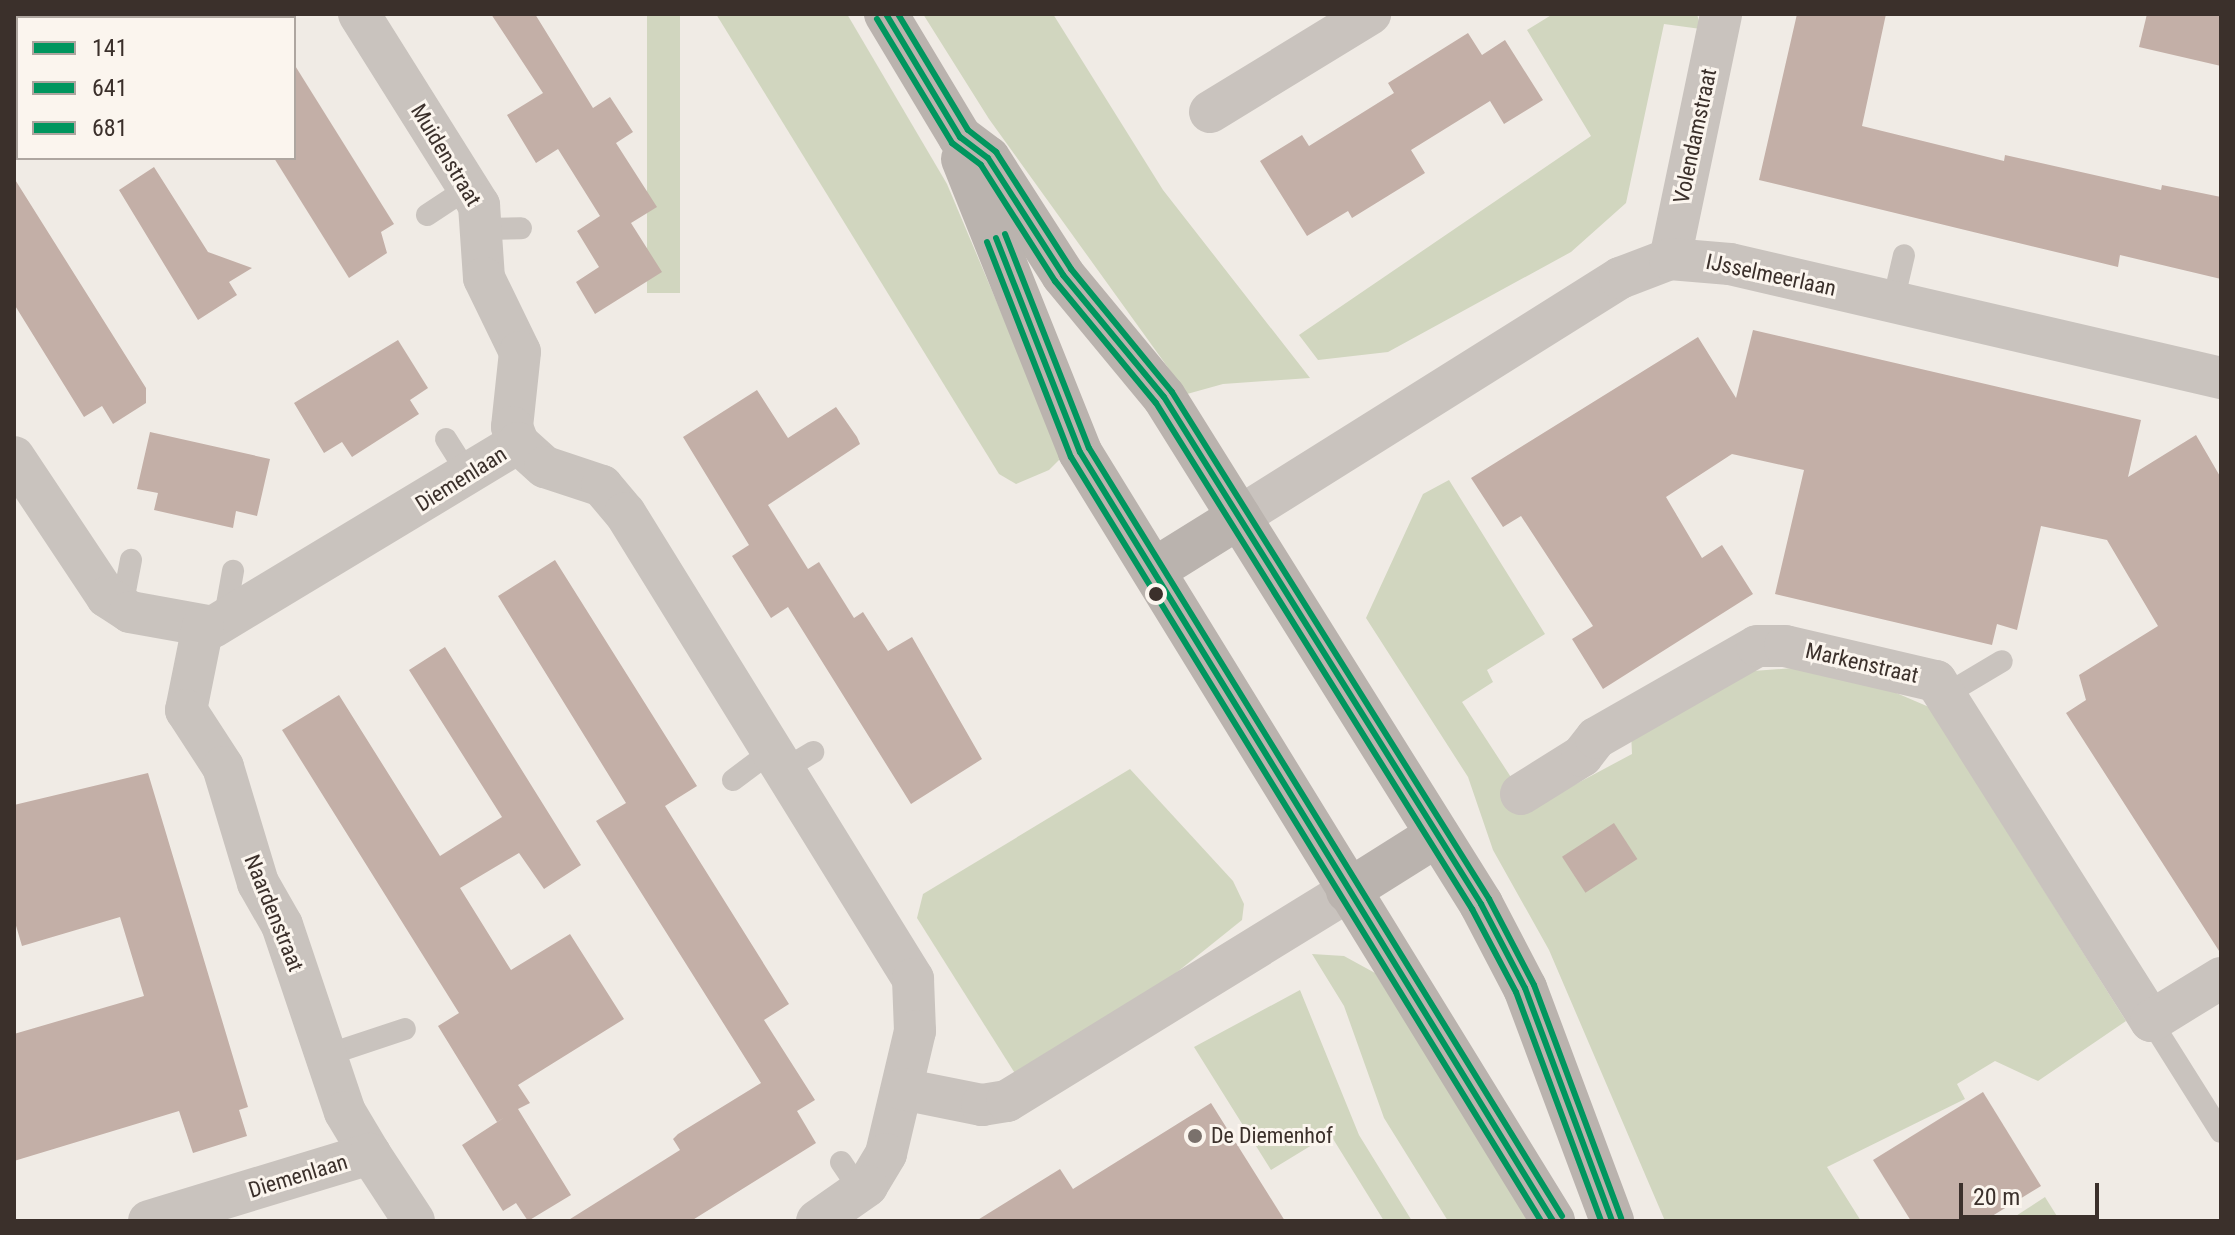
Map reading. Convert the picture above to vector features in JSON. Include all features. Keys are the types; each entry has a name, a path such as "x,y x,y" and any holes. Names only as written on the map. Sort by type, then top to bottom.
{"main road":[{"path":"886,14 960,137 988,158 1063,275 1164,397 1437,835 1525,988 1612,1221"},
{"path":"960,137 964,169 1080,452 1553,1221"},
{"path":"1154,570 1239,517"},
{"path":"1348,891 1437,835"}],"street":[{"name":"Muidenstraat","path":"359,14 479,205 502,228 484,278 520,352 512,427 518,443"},
{"path":"1210,112 1370,14"},
{"name":"Volendamstraat","path":"1670,259 1721,14"},
{"name":"IJsselmeerlaan","path":"1239,517 1620,278 1670,259 1703,259 2221,378"},
{"name":"Diemenlaan","path":"213,626 518,443 545,467 602,486 790,757 913,979 915,1031 886,1154 857,1193 817,1221"},
{"path":"14,457 90,579 122,607 213,626"},
{"name":"Naardenstraat","path":"213,626 186,710 223,767 258,883 282,925 345,1112 370,1154"},
{"name":"Markenstraat","path":"1521,794 1558,755 1596,738 1757,646 1785,646 1936,681 2151,1021"},
{"path":"902,1089 988,1105 1014,1099 1348,891"},
{"path":"2151,1021 2221,978"},
{"name":"Diemenlaan","path":"149,1221 370,1154 414,1221"}],"lane":[{"path":"427,215 468,188"},
{"path":"1893,302 1904,255"},
{"path":"446,439 468,474"},
{"path":"122,607 131,560"},
{"path":"213,626 233,571"},
{"path":"1945,695 2002,661"},
{"path":"733,780 790,757"},
{"name":"Markenstraat","path":"2151,1021 2221,1132"},
{"path":"327,1055 405,1029"}],"green space":[{"path":"647,14 680,14 680,293 647,293"},
{"path":"716,14 847,14 947,184 1062,457 1049,470 1016,484 999,474"},
{"path":"923,14 1053,14 1163,190 1310,378 1223,384 1187,394 989,119"},
{"path":"1553,14 1697,14 1701,29 1664,24 1626,203 1571,252 1388,352 1318,360 1299,335 1591,136 1527,30"},
{"path":"1449,480 1545,634 1487,670 1493,682 1462,702 1531,808 1632,754 1631,732 1753,671 1793,668 1894,692 1929,707 2126,1021 2038,1081 1995,1061 1957,1084 1965,1099 1827,1167 1861,1221 1665,1221 1549,950 1493,850 1468,777 1366,618 1423,494"},
{"path":"1130,769 1233,881 1244,904 1242,920 1151,993 1016,1075 917,918 923,894"},
{"path":"1312,954 1344,956 1375,973 1533,1221 1448,1221 1384,1118 1344,1006"},
{"path":"1300,990 1359,1135 1412,1221 1384,1221 1330,1134 1271,1170 1194,1047"},
{"path":"2045,1197 2060,1221 2008,1221"}],"building":[{"path":"491,14 535,14 593,108 610,97 633,132 616,143 657,207 631,223 662,272 595,314 576,282 599,267 577,231 600,216 558,149 536,163 507,115 543,93"},
{"path":"1797,14 1886,14 1862,126 2004,161 2005,155 2161,190 2162,185 2221,197 2221,279 2120,255 2118,267 1759,180"},
{"path":"2147,14 2221,14 2221,66 2139,47"},
{"path":"1468,33 1482,55 1505,40 1543,100 1504,124 1490,101 1411,150 1425,173 1352,218 1348,211 1307,236 1260,161 1302,135 1309,146 1394,93 1388,83"},
{"path":"296,67 394,224 381,232 387,253 349,278 275,160 296,160"},
{"path":"154,167 208,252 252,268 229,282 237,295 198,320 119,190"},
{"path":"14,178 146,388 146,403 113,424 102,406 84,417 14,304"},
{"path":"1753,330 2141,420 2128,477 2196,435 2221,478 2221,954 2066,713 2086,700 2079,675 2158,626 2107,540 2041,526 2017,630 1997,624 1992,645 1775,594 1804,470 1732,454 1666,497 1702,558 1722,545 1753,594 1603,689 1572,639 1593,626 1521,516 1503,527 1471,478 1698,337 1736,398"},
{"path":"398,340 428,388 410,400 419,414 352,457 342,442 324,453 294,403"},
{"path":"757,390 788,438 836,407 857,437 860,444 768,505 808,569 819,562 854,618 863,612 888,651 912,637 982,759 911,804 788,607 771,618 732,556 749,545 683,437"},
{"path":"150,432 270,459 257,516 236,511 233,528 154,510 158,493 137,489"},
{"path":"555,560 697,786 665,806 789,1004 764,1020 815,1100 797,1111 816,1143 691,1221 567,1221 680,1150 673,1139 678,1134 761,1083 596,821 626,803 498,596"},
{"path":"445,647 581,865 544,889 519,853 460,888 511,970 570,934 624,1019 518,1085 530,1103 518,1109 571,1195 528,1221 516,1203 503,1211 462,1145 505,1117 497,1122 438,1026 459,1013 282,730 339,695 440,856 502,817 409,670"},
{"path":"148,773 248,1107 239,1110 247,1136 193,1153 179,1111 14,1161 14,1034 144,996 120,917 22,946 14,919 14,805"},
{"path":"1614,823 1637,859 1585,893 1562,857"},
{"path":"1983,1092 2041,1186 1984,1221 1911,1221 1873,1160"},
{"name":"De Diemenhof","path":"1211,1103 1285,1221 976,1221 1060,1169 1073,1189"}],"transit line":[{"name":"141","path":"886,14 960,137 988,158 1063,275 1164,397 1481,904 1525,988 1612,1221"},
{"name":"681","path":"898,14 968,130 996,152 1071,269 1172,392 1489,899 1534,985 1621,1218"},
{"name":"641","path":"877,19 952,143 981,165 1055,281 1156,403 1472,909 1516,992 1601,1221"},
{"name":"681","path":"1005,234 1089,448 1562,1216"},
{"name":"141","path":"996,238 1080,452 1553,1221"},
{"name":"641","path":"987,242 1071,457 1541,1221"}],"place":[{"name":"De Diemenhof","path":"1195,1136"}]}
